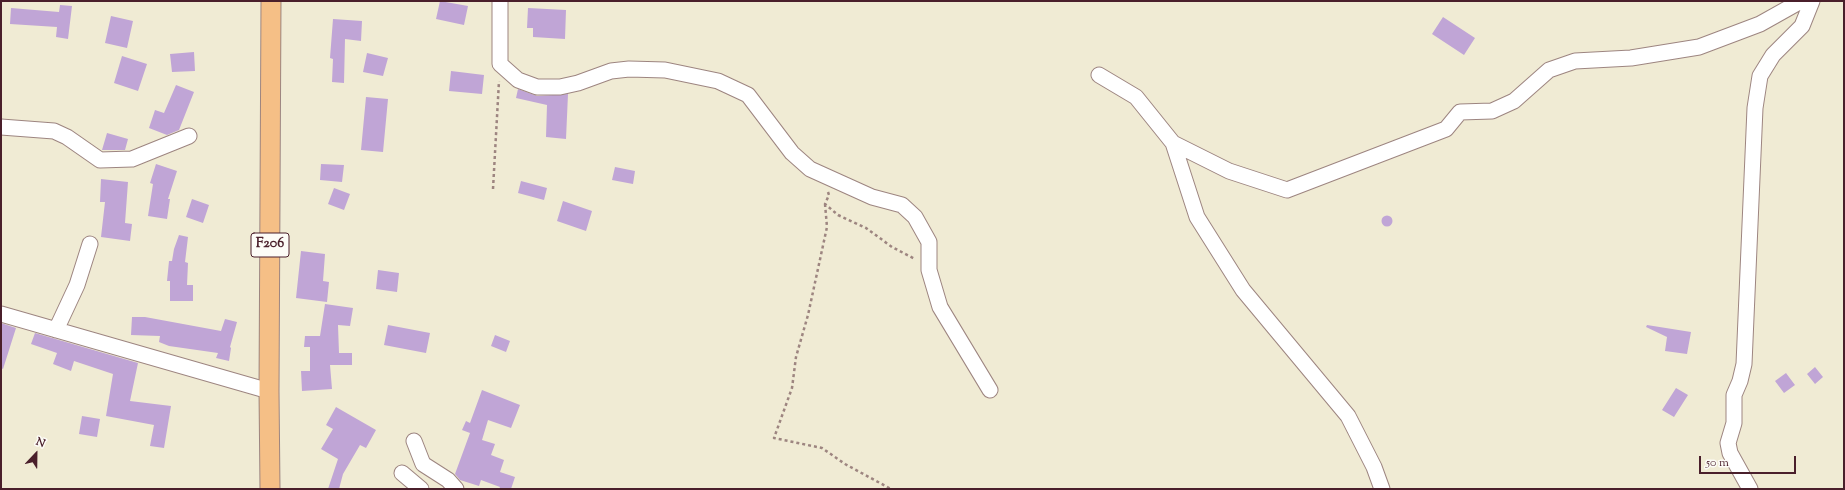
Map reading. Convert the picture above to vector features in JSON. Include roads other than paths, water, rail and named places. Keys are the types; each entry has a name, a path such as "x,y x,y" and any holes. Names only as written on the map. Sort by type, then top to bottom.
{"main road":[{"name":"F206","path":"270,489 269,391 271,1"}],"street":[{"path":"500,1 500,64 518,80 537,87 560,87 578,83 611,71 629,69 665,70 718,81 748,95 792,153 810,169 872,198 902,205 914,217 929,242 929,270 940,307 990,390"},
{"path":"1174,143 1229,171 1287,190 1446,129 1460,112 1492,111 1514,101 1549,70 1575,62 1632,58 1699,47 1760,24 1801,1"},
{"path":"1750,489 1730,453 1728,443 1734,423 1734,395 1740,380 1745,351 1755,108 1760,76 1773,55 1802,26 1812,1"},
{"path":"1099,75 1136,97 1174,143 1197,217 1243,290 1348,416 1374,467 1382,489"},
{"path":"1,127 54,132 67,137 100,160 132,159 189,136"},
{"path":"56,330 78,285 90,244"},
{"path":"1,314 269,391"},
{"path":"414,441 423,464 448,480 456,489"},
{"path":"402,472 421,489"}]}
